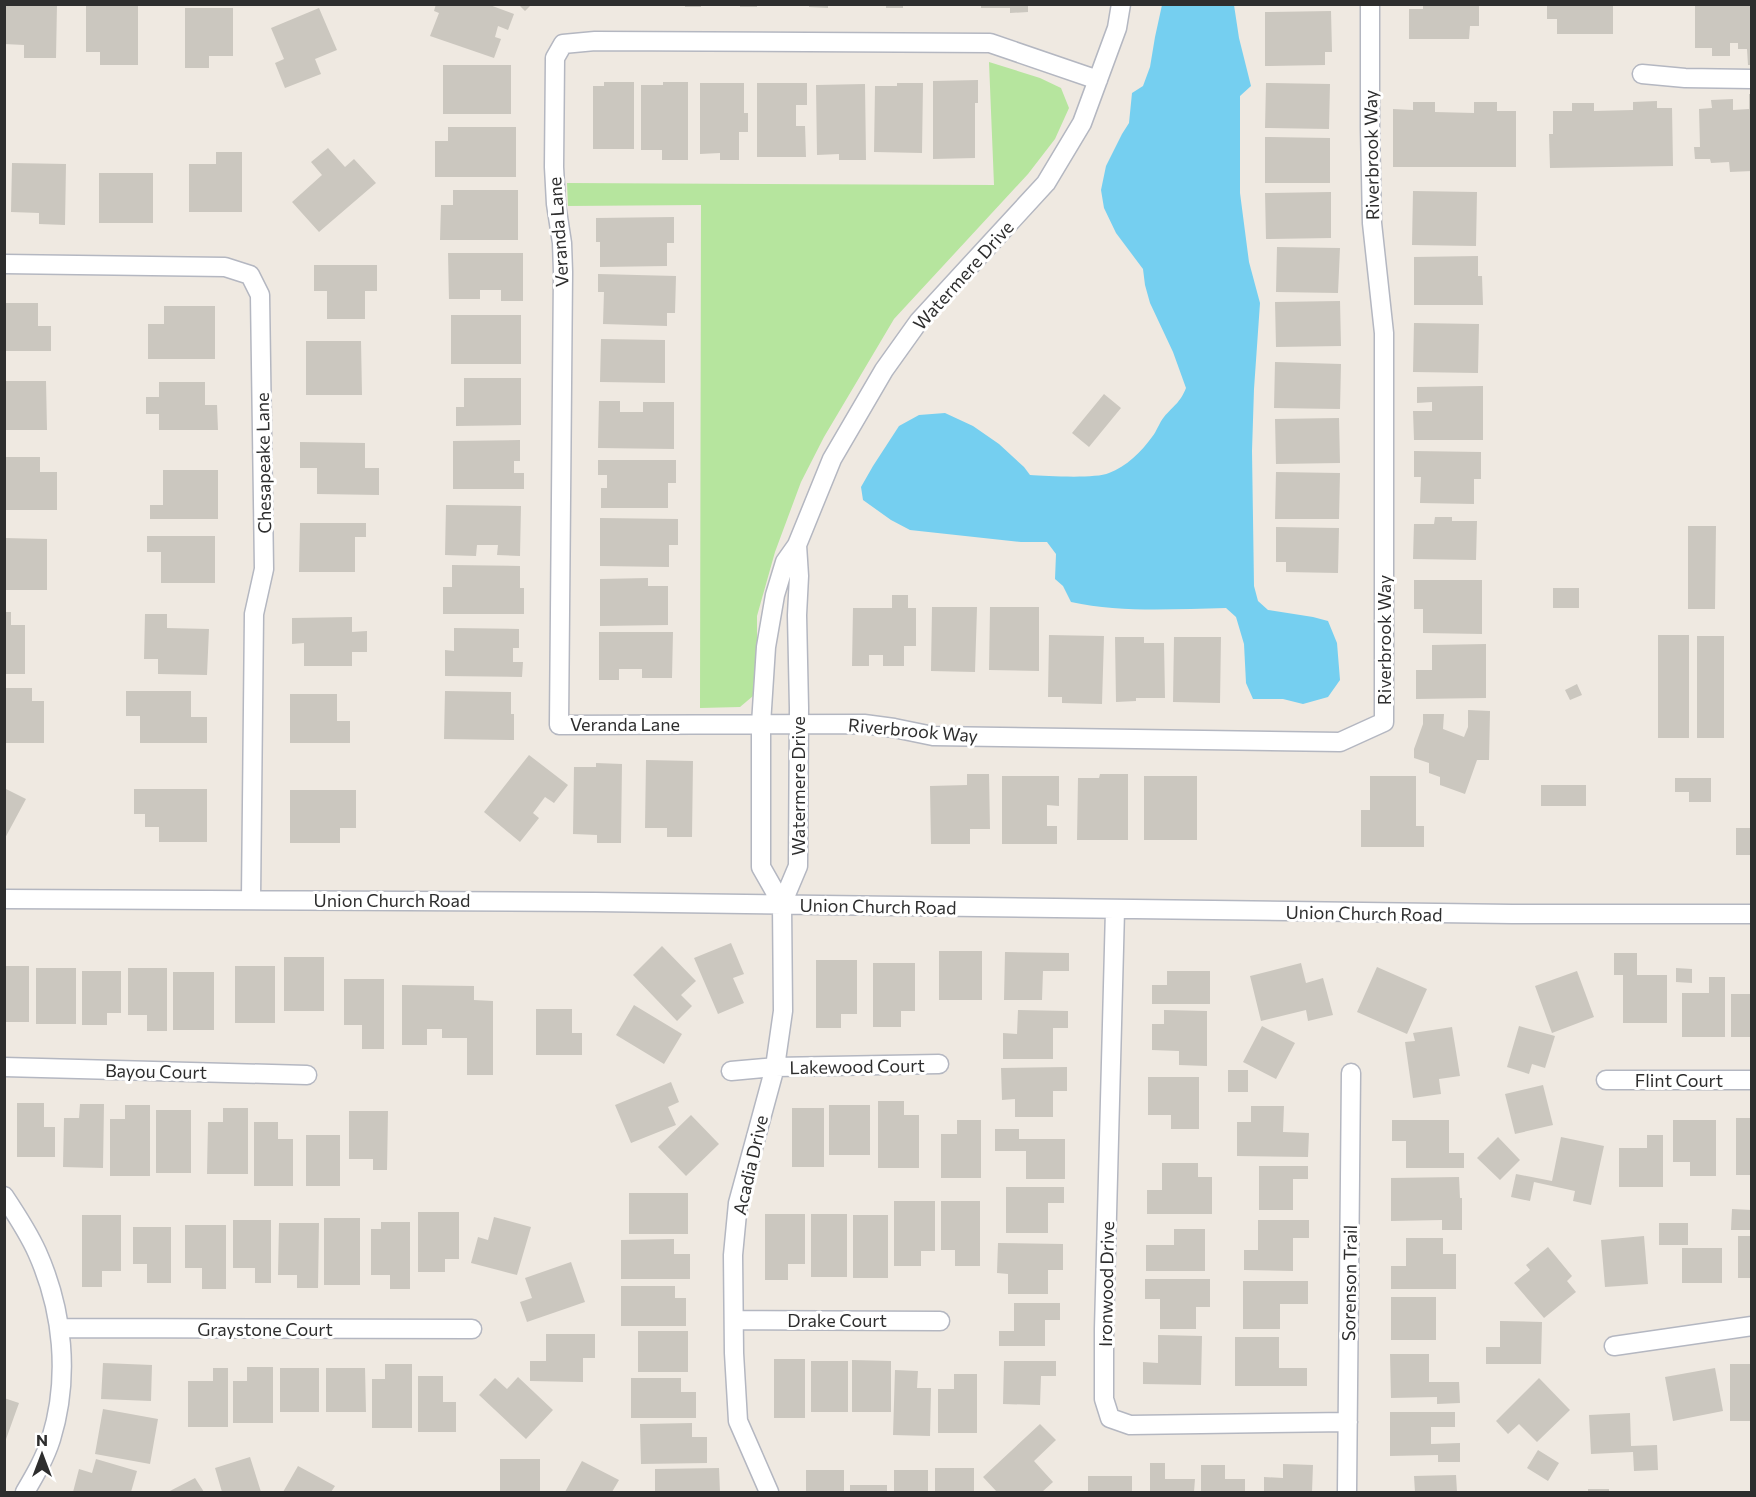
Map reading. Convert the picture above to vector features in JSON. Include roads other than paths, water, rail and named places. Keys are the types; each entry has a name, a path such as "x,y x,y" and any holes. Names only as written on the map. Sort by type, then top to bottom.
{"street":[{"name":"Watermere Drive","path":"782,904 761,867 761,724 766,647 775,595 785,562 797,544 832,459 884,370 919,321 1046,183 1082,123 1117,28 1121,4"},
{"name":"Riverbrook Way","path":"798,724 864,724 933,736 1340,742 1384,722 1384,333 1372,223 1370,4"},
{"name":"Veranda Lane","path":"798,724 560,724 562,243 556,204 554,167 555,58 563,44 595,41 990,43 1098,80"},
{"path":"1642,74 1685,78 1752,79"},
{"name":"Chesapeake Lane","path":"4,264 225,267 250,275 260,295 264,569 254,614 251,899"},
{"name":"Watermere Drive","path":"782,904 798,866 797,615 799,576 797,544"},
{"name":"Union Church Road","path":"4,899 251,899 1512,914 1752,914"},
{"name":"Acadia Drive","path":"769,1492 738,1421 734,1353 733,1255 738,1203 775,1067 783,1011 782,904"},
{"name":"Ironwood Drive","path":"1114,910 1104,1329 1104,1399 1110,1418 1130,1425 1348,1422"},
{"name":"Lakewood Court","path":"730,1071 775,1067 939,1064"},
{"name":"Bayou Court","path":"4,1067 307,1075"},
{"name":"Sorenson Trail","path":"1347,1492 1351,1073"},
{"name":"Flint Court","path":"1606,1080 1752,1080"},
{"path":"4,1196 36,1250 54,1298 62,1350 58,1410 51,1440 42,1463 25,1492"},
{"name":"Drake Court","path":"734,1320 940,1321"},
{"path":"1614,1346 1752,1326"},
{"name":"Graystone Court","path":"59,1328 472,1329"}],"water":[{"path":"1162,5 1234,5 1239,38 1251,86 1240,96 1240,193 1249,262 1260,303 1252,451 1254,586 1258,601 1268,610 1328,621 1337,643 1340,680 1328,697 1303,704 1283,699 1253,699 1246,683 1244,644 1236,617 1226,608 1129,609 1071,602 1063,586 1055,579 1056,554 1047,542 1021,542 910,530 863,500 861,487 899,426 919,415 945,413 973,426 999,444 1030,475 1093,476 1109,473 1133,458 1154,435 1162,419 1181,397 1186,388 1173,352 1150,303 1143,269 1116,233 1104,208 1101,190 1106,166 1129,123 1132,93 1143,86 1150,67"}]}
